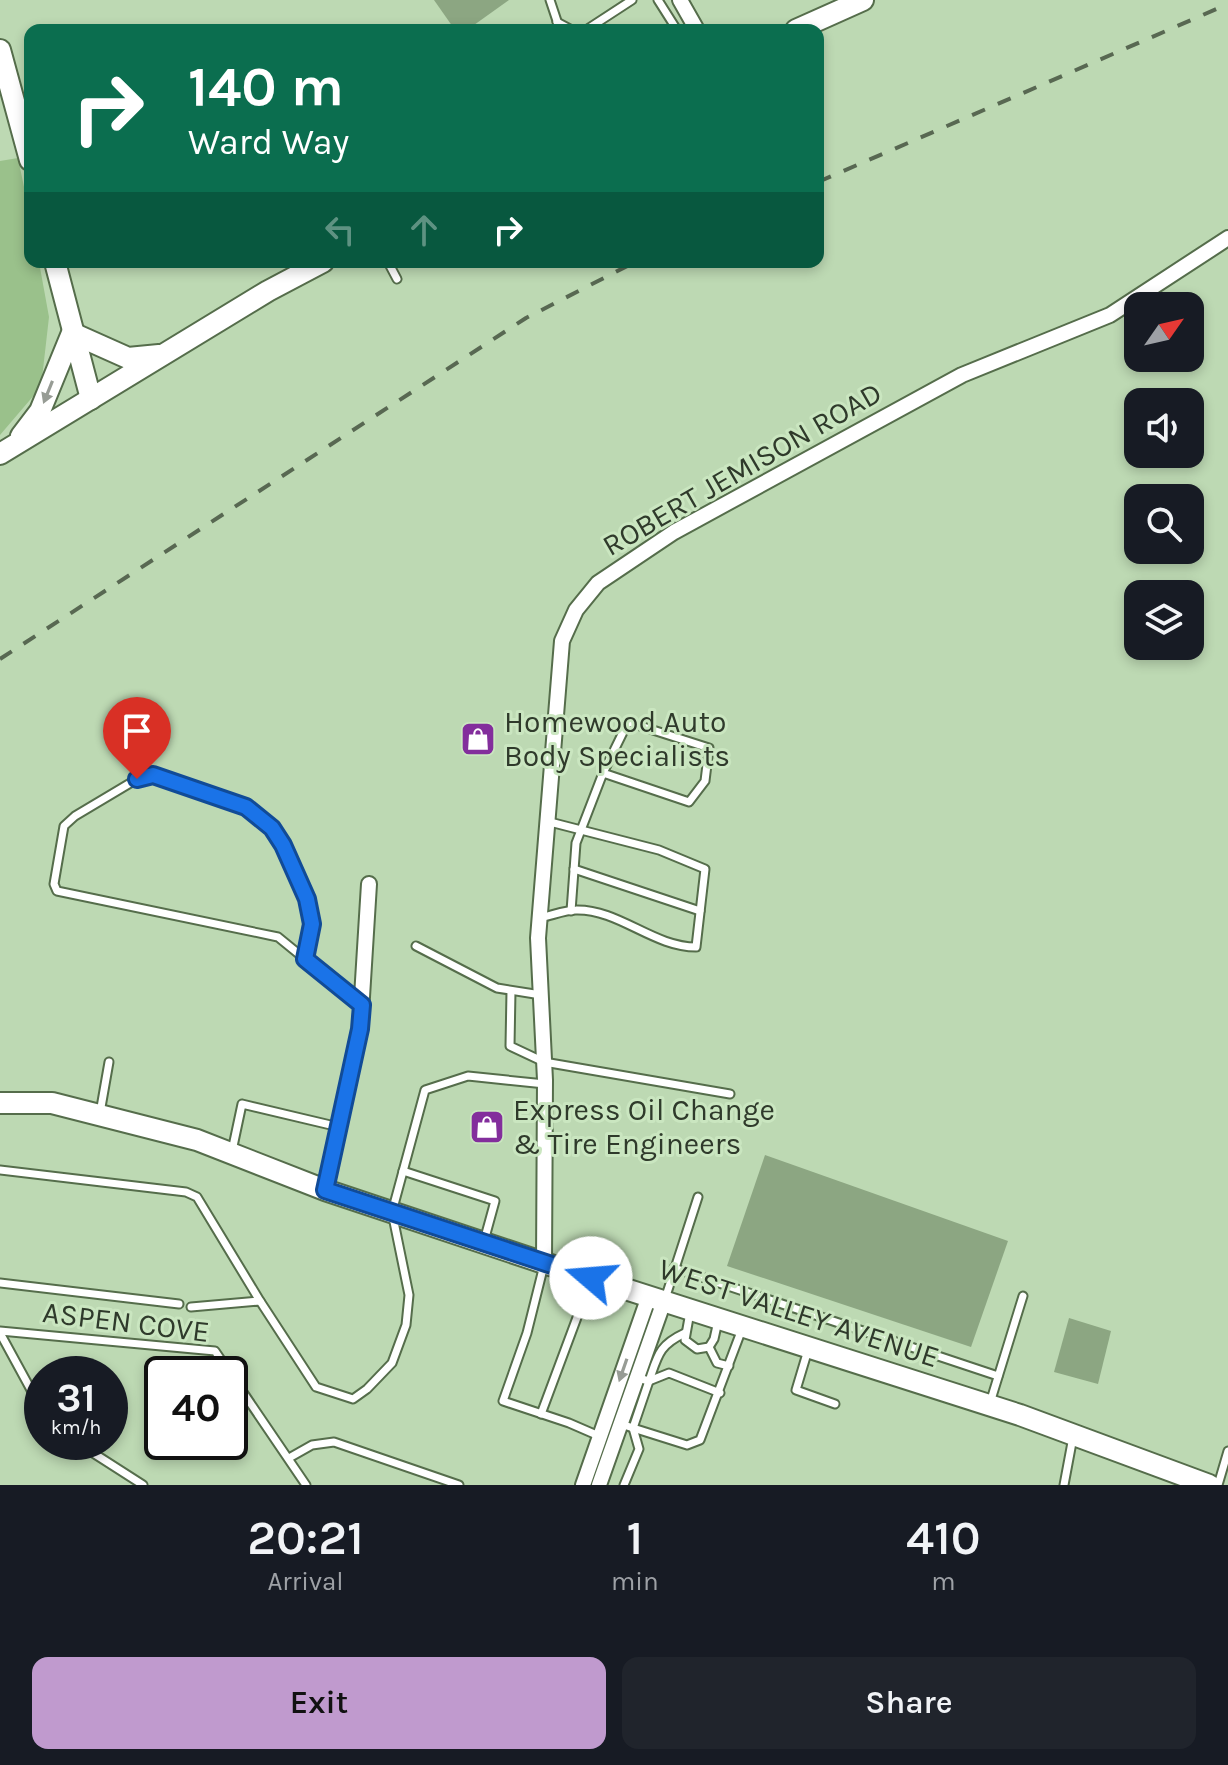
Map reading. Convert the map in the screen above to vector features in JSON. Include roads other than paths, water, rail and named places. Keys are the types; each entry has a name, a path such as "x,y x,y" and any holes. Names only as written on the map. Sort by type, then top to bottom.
{"street":[{"path":"680,0 694,24"},
{"path":"809,24 863,0"},
{"path":"0,50 24,138"},
{"name":"ROBERT JEMISON ROAD","path":"544,1263 545,1084 539,918 562,641 576,610 598,583 674,532 962,375 1110,315 1228,238"},
{"path":"56,268 91,399"},
{"path":"7,450 268,291 312,268"},
{"path":"72,333 128,358 163,355"},
{"path":"7,450 40,411 72,333"},
{"path":"325,1190 360,1029 369,884"},
{"name":"WEST VALLEY AVENUE","path":"0,1103 52,1103 197,1140 325,1190 990,1405 1073,1435 1168,1478 1209,1485"},
{"path":"583,1485 644,1379 657,1299"},
{"path":"620,1424 657,1299"},
{"path":"599,1485 607,1439"}],"lane":[{"path":"550,0 557,24"},
{"path":"595,24 632,0"},
{"path":"658,0 674,24"},
{"path":"555,21 561,24"},
{"path":"391,268 397,279"},
{"path":"571,911 576,843 603,773 628,722 709,748 705,781 689,802 603,773"},
{"path":"305,959 312,924 307,899 272,828 246,807 153,775 137,779 75,816 64,826 54,884 57,891 278,937 305,959 362,1005"},
{"path":"539,918 571,911 603,914 678,947 696,947 705,869 659,850 546,821"},
{"path":"574,869 700,911"},
{"path":"416,946 497,988 541,995"},
{"path":"511,991 510,1046 544,1062 730,1094"},
{"path":"99,1115 109,1062"},
{"path":"0,1170 186,1192 197,1197 316,1387 353,1399 392,1363 406,1325 409,1295 392,1212 425,1090 468,1076 545,1084"},
{"path":"231,1154 242,1104 339,1127"},
{"path":"403,1171 495,1201 484,1243"},
{"path":"657,1299 674,1268 698,1197"},
{"path":"544,1263 527,1333 503,1401 607,1439"},
{"path":"674,1268 998,1376"},
{"path":"541,1414 591,1278"},
{"path":"0,1283 179,1304"},
{"path":"990,1405 1023,1296"},
{"path":"191,1307 260,1301"},
{"path":"691,1310 685,1340 697,1349 709,1347 719,1319"},
{"path":"620,1424 687,1445 700,1440 742,1327"},
{"name":"ASPEN COVE","path":"0,1332 24,1377"},
{"name":"ASPEN COVE","path":"0,1332 215,1351 306,1485"},
{"path":"644,1379 661,1349 685,1333"},
{"path":"709,1347 717,1363 728,1370"},
{"path":"809,1348 796,1390 835,1404"},
{"path":"644,1379 669,1373 720,1393"},
{"path":"620,1424 638,1440 639,1449 624,1485"},
{"path":"1064,1485 1073,1435"},
{"path":"289,1458 312,1445 334,1442 459,1485"},
{"path":"1218,1485 1228,1451"},
{"path":"104,1460 143,1485"}],"railway":[{"path":"824,179 1228,4"},
{"path":"0,659 526,318 623,268"}],"place":[{"name":"Homewood Auto Body Specialists","path":"478,739"},
{"name":"Express Oil Change & Tire Engineers","path":"487,1127"}]}
